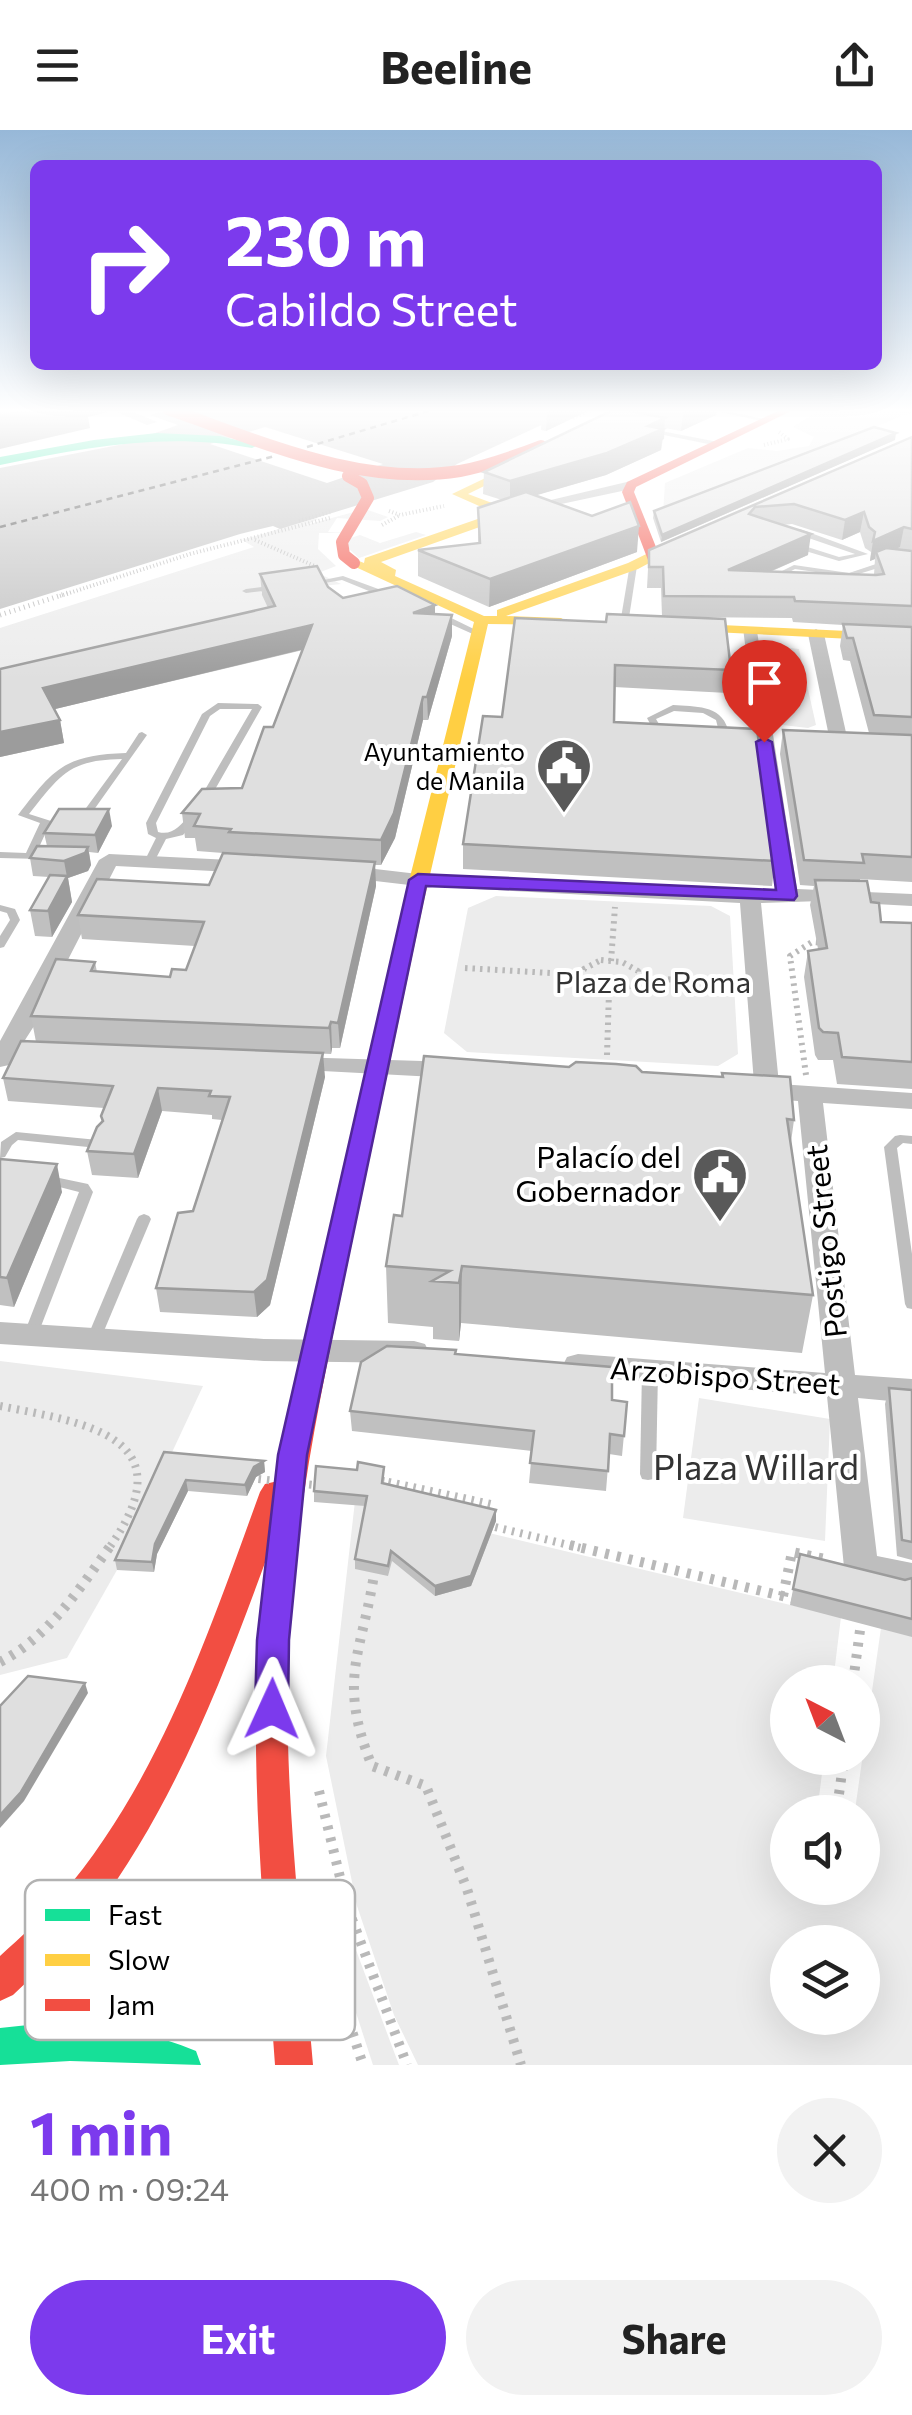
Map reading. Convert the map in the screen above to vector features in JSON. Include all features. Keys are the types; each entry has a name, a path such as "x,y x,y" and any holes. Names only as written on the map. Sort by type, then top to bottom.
{"main road":[{"path":"367,499 343,536 344,555 368,571 458,608 480,627 624,624 912,638"},
{"path":"478,499 517,510"},
{"path":"630,499 643,561"},
{"path":"281,1880 271,1744 273,1640 292,1455 418,880 480,627 475,608 370,563 376,557 517,510"},
{"path":"480,627 643,561 712,528"},
{"path":"95,1880 153,1795 220,1645 275,1491 292,1455"},
{"path":"0,1982 25,1957"},
{"path":"0,2047 56,2040 95,2041 132,2047 182,2065"},
{"path":"292,2040 294,2065"}],"street":[{"path":"517,510 566,499"},
{"path":"749,631 787,896"},
{"path":"816,634 840,746"},
{"path":"34,1053 4,1044 22,1026 101,860 264,868"},
{"path":"322,870 418,880 750,897 912,900"},
{"path":"750,897 767,1090"},
{"path":"263,1062 476,1072"},
{"path":"730,1088 767,1090 808,1085 912,1100"},
{"name":"Postigo Street","path":"808,1085 861,1567"},
{"path":"0,1333 264,1350 314,1348 452,1355"},
{"name":"Arzobispo Street","path":"552,1363 912,1391"},
{"path":"861,1567 912,1578"}],"lane":[{"path":"786,530 864,554 839,559 792,544"},
{"path":"624,624 643,561"},
{"path":"795,584 766,578 794,566 849,575 896,563"},
{"path":"847,586 849,575"},
{"path":"299,585 343,578 393,598"},
{"path":"246,591 282,587"},
{"path":"426,611 480,627"},
{"path":"148,862 162,837 185,828 223,772 258,707 218,706 208,710 150,823 153,834 162,837"},
{"path":"718,733 723,724 720,718 695,708 673,708 652,718 654,728 668,737 702,739 718,733 732,736"},
{"path":"76,821 85,817 142,735"},
{"path":"61,821 23,815 64,766 80,758 129,756"},
{"path":"29,857 46,821"},
{"path":"0,854 45,858"},
{"path":"0,908 11,911 15,920 0,946"},
{"path":"0,1154 6,1142 16,1136 98,1144"},
{"path":"912,1140 900,1140 890,1147 912,1304"},
{"path":"30,1334 86,1192 83,1186 33,1177"},
{"path":"94,1338 144,1219"},
{"path":"648,1474 650,1371"}],"path":[{"path":"303,524 297,522 337,510"},
{"path":"0,614 190,554 325,520"},
{"path":"312,531 318,521"},
{"path":"254,540 343,578"},
{"path":"611,961 615,906"},
{"path":"808,1085 790,956 812,942 831,943"},
{"path":"601,960 622,962 638,971 638,984 622,992 599,991 584,981 584,975 584,969 601,960"},
{"path":"465,968 584,975"},
{"path":"638,978 725,982"},
{"path":"796,990 809,991"},
{"path":"606,1055 609,992"},
{"path":"797,1014 812,1016"},
{"path":"802,1040 816,1040"},
{"path":"0,1406 108,1432 126,1444 135,1459 141,1490 122,1535 55,1618 0,1662"},
{"path":"368,1478 491,1504 487,1526 802,1600"},
{"path":"275,1491 244,1482 335,1487"},
{"path":"783,1596 792,1552 861,1567"},
{"path":"376,1559 374,1588 354,1659 354,1726 372,1766 426,1786 455,1849 474,1922 521,2065"},
{"path":"855,1665 859,1619 875,1620"},
{"path":"839,1794 842,1775"},
{"path":"317,1782 341,1880"},
{"path":"355,1927 408,2065"},
{"path":"354,2040 362,2065"}],"green space":[{"path":"664,499 697,499 663,513"},
{"path":"365,509 388,517 380,521 337,518 328,532 348,533 348,539 360,535 380,543 416,532 426,535 359,558 348,548 347,533 319,533 318,549 336,566 318,573 341,584 261,592 277,627 0,693 0,628 254,547 242,540 315,518 318,519 306,525"},
{"path":"762,645 799,649 816,725 808,728 774,724"},
{"name":"Plaza de Roma","path":"496,896 711,906 730,916 738,1054 718,1066 467,1052 444,1033 468,908"},
{"path":"0,1361 203,1386 117,1570 67,1658 0,1675"},
{"name":"Plaza Willard","path":"699,1398 830,1419 825,1541 683,1518"},
{"path":"355,1501 841,1617 835,1665 770,1665 770,1775 822,1775 819,1795 770,1795 770,1905 880,1905 880,1795 857,1795 860,1775 880,1775 880,1665 876,1665 881,1628 912,1636 912,2065 418,2065 394,2015 357,1906 355,1880 352,1880 326,1756"},
{"path":"355,1947 399,2065 373,2065 355,2009"}],"shaded area":[{"path":"0,499 377,499 280,529 273,526 240,534 0,609"}],"building":[{"path":"504,499 546,499 592,516 630,502 639,526 490,579 418,550 480,543 478,508"},
{"path":"685,499 744,499 662,535 654,511"},
{"path":"767,499 912,499 912,529 904,527 873,541 875,532 864,512 845,520 794,504 755,507 749,514 811,534 728,570 876,575 884,574 876,552 886,548 912,551 912,606 795,601 794,597 664,596 663,567 649,567 649,550"},
{"path":"317,566 328,587 343,598 397,586 435,605 413,613 452,615 427,697 423,697 394,813 381,840 229,832 231,829 194,826 200,814 182,813 202,789 242,788 264,727 273,727 312,625 43,688 60,720 0,732 0,669 275,606 260,574"},
{"path":"607,614 725,619 731,670 615,665 614,722 757,729 775,861 463,844 483,716 502,717 515,618 606,622"},
{"path":"843,624 912,627 912,717 874,715 853,638 847,638"},
{"path":"783,730 912,735 912,857 862,854 864,863 804,860"},
{"path":"59,809 109,809 95,835 44,833"},
{"path":"37,846 88,847 85,853 64,861 30,858"},
{"path":"223,853 375,862 338,1023 331,1022 329,1028 31,1016 56,959 95,962 91,971 170,977 172,969 186,970 204,922 78,915 97,879 209,885"},
{"path":"50,875 67,876 48,911 30,910"},
{"path":"815,880 867,881 871,902 879,903 881,922 912,923 912,1062 842,1057 838,1033 819,1028 808,951 827,948"},
{"path":"21,1041 323,1053 267,1280 254,1292 156,1288 178,1213 193,1211 230,1097 209,1096 211,1091 158,1088 134,1154 87,1151 103,1121 101,1116 113,1086 3,1078"},
{"name":"Palacío del Gobernador","path":"424,1056 569,1067 576,1062 616,1064 636,1066 642,1072 723,1077 722,1073 790,1077 794,1120 787,1119 813,1295 462,1266 459,1283 432,1281 450,1271 386,1266 394,1215 402,1216"},
{"path":"0,1159 57,1164 7,1278 0,1277"},
{"path":"387,1346 612,1367 612,1400 627,1402 624,1436 610,1434 608,1471 530,1463 534,1431 350,1411 361,1362"},
{"path":"889,1388 912,1390 912,1542 902,1540"},
{"path":"164,1452 264,1461 254,1467 245,1485 186,1480 155,1544 152,1562 115,1560"},
{"path":"358,1462 384,1467 382,1483 496,1510 471,1576 435,1586 391,1551 388,1566 355,1559 367,1496 314,1491 316,1466 357,1470"},
{"path":"800,1554 905,1580 912,1578 912,1619 793,1589"},
{"path":"28,1676 85,1683 21,1792 0,1815 0,1706"}],"ferry route":[{"path":"0,527 107,499"}],"traffic: fast":[{"path":"0,2047 92,2043 182,2065"}],"traffic: slow":[{"path":"472,499 507,513"},
{"path":"391,573 370,561 507,513"},
{"path":"502,613 633,566 690,538"},
{"path":"354,563 482,620 561,622"},
{"path":"336,1257 413,905 482,620"},
{"path":"678,627 912,638"}],"traffic: jam":[{"path":"354,563 344,555 342,542 367,499"},
{"path":"631,499 653,557"},
{"path":"278,1880 271,1745 277,1590 290,1494 336,1257"},
{"path":"95,1880 143,1805 194,1704 275,1492"},
{"path":"0,1982 25,1958"},
{"path":"292,2040 294,2065"}],"place":[{"name":"Ayuntamiento de Manila","path":"564,815"},
{"name":"Palacío del Gobernador","path":"720,1224"}],"route":[{"path":"272,1709 273,1640 292,1455 418,880 787,896 764,742"}]}
